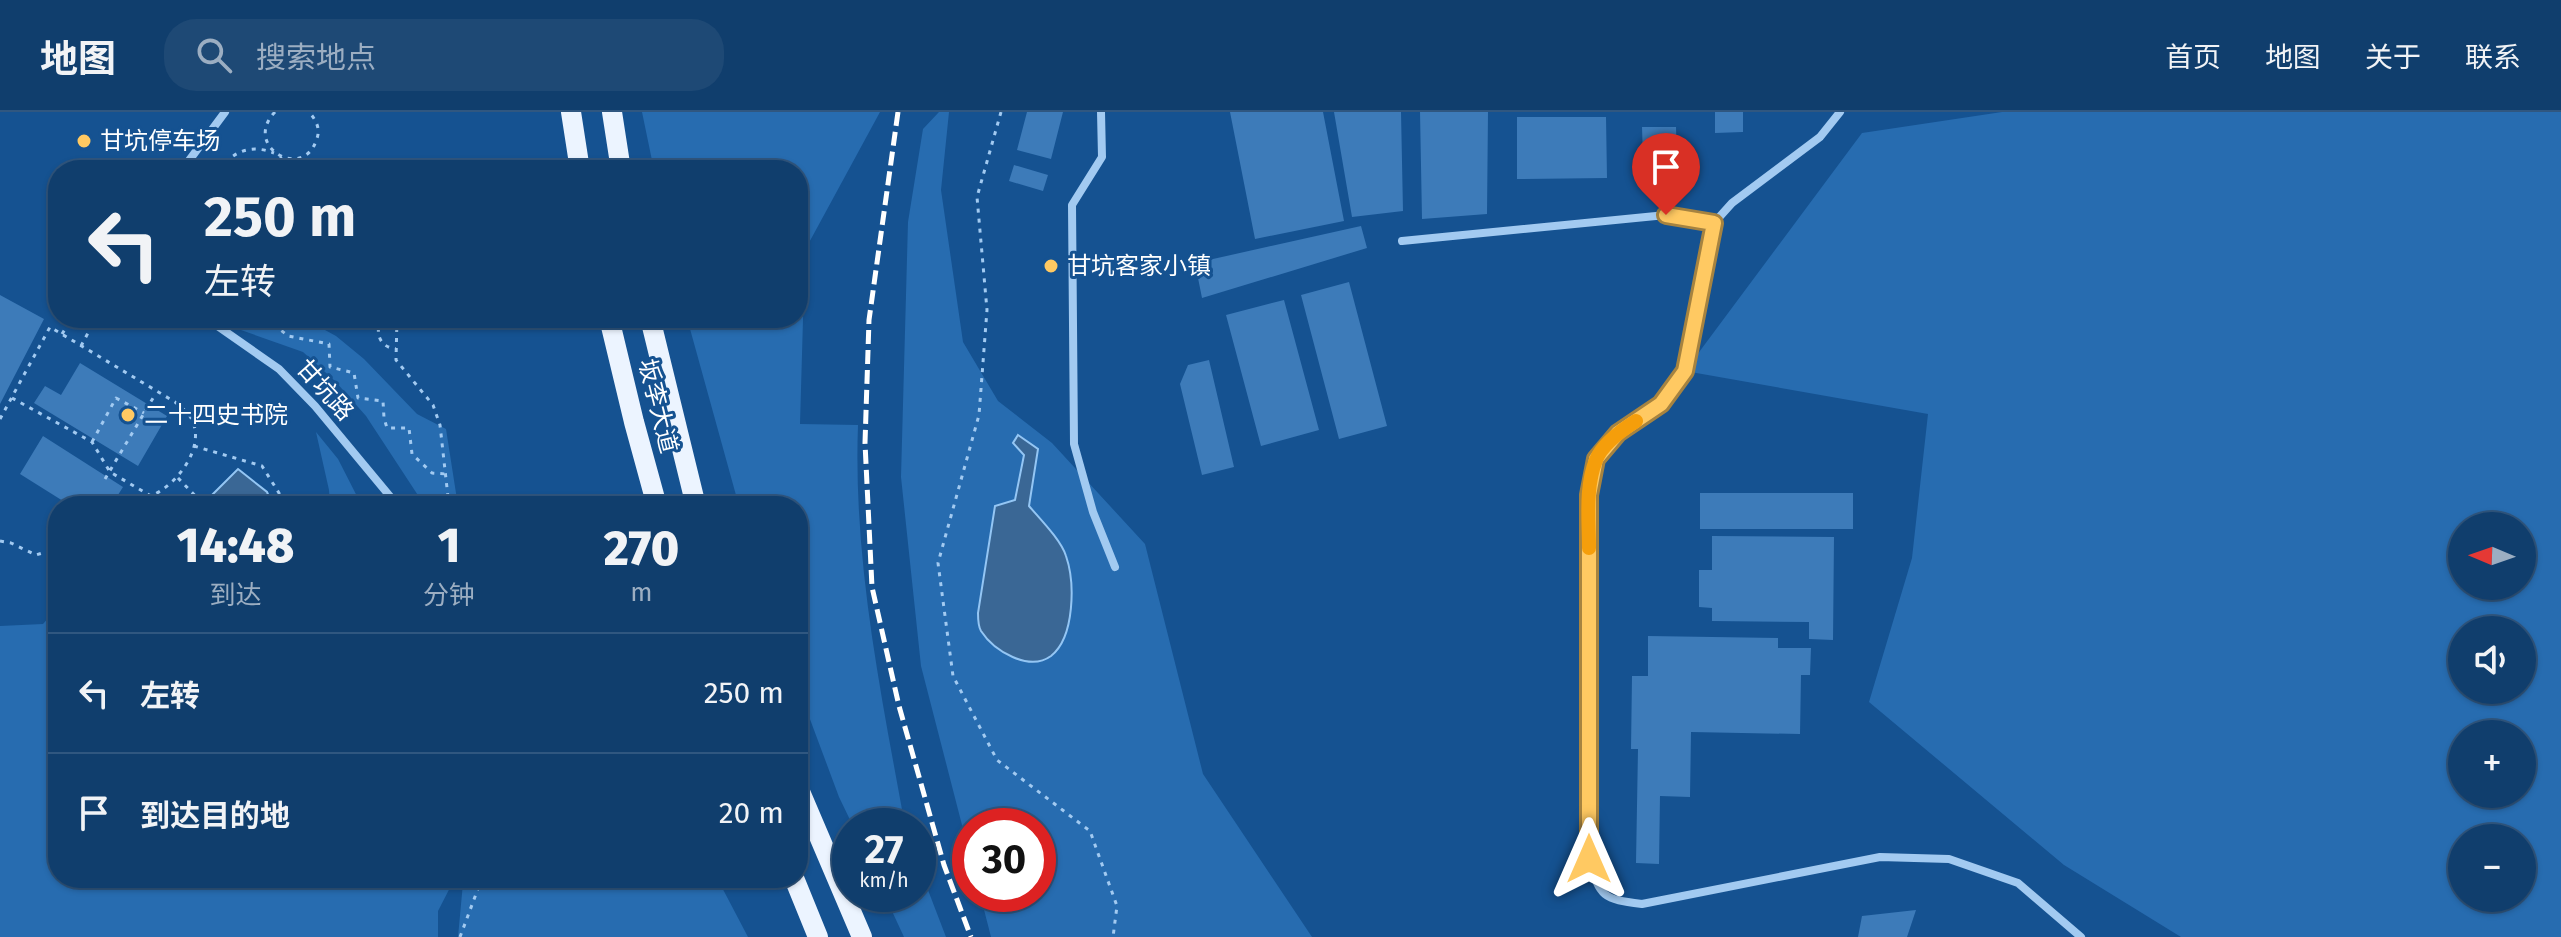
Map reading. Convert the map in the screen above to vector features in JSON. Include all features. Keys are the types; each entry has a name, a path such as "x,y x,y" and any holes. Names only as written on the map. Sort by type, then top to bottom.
{"main road":[{"path":"571,112 578,160"},
{"path":"612,112 619,160"},
{"name":"坂李大道","path":"611,328 653,496"},
{"name":"坂李大道","path":"652,328 694,496"},
{"path":"808,810 862,937"},
{"path":"798,888 818,937"}],"street":[{"path":"189,160 225,112"},
{"path":"1101,112 1102,157 1072,205 1074,444 1093,512 1115,567"},
{"path":"1840,112 1820,137 1732,203 1714,223 1685,371 1661,404 1618,433 1596,459 1589,495 1589,859 1597,888 1612,900 1642,904 1880,857 1949,859 2018,883 2081,937"},
{"path":"1402,241 1666,215 1714,223"},
{"name":"甘坑路","path":"220,328 279,369 315,406 390,496"}],"path":[{"path":"275,112 265,132 267,141 282,160"},
{"path":"227,160 240,151 252,148 286,158 303,157 315,145 318,129 316,120 309,112"},
{"path":"1001,112 977,197 987,310 979,415 938,563 951,662 953,676 997,760 1090,831 1117,906 1113,937"},
{"path":"0,419 49,328"},
{"path":"12,398 92,442 110,472 151,496 164,491 178,478 189,460 195,439 193,421 175,402 52,328"},
{"path":"62,334 66,328"},
{"path":"81,346 91,328"},
{"path":"278,328 288,336 329,344 330,367 354,373 358,398 383,401 387,428 409,428 412,454 432,473 446,474"},
{"path":"378,328 380,341 389,349 396,349"},
{"path":"397,328 396,360 433,405 440,425 448,496"},
{"path":"105,479 157,392"},
{"path":"92,442 116,398 144,413"},
{"path":"193,445 262,466 279,496"},
{"path":"178,478 195,496"},
{"path":"0,541 36,555 48,551"},
{"path":"460,937 478,888"}],"shaded area":[{"path":"642,112 880,112 808,244 808,160 652,160"},
{"path":"939,112 949,112 941,190 963,342 998,401 1052,443 1145,544 1203,774 1312,937 991,937 985,912 1056,912 1056,808 958,808 921,666 901,477 908,222 923,129"},
{"path":"2002,112 2561,112 2561,937 2181,937 2064,865 1869,702 1912,558 1928,414 1685,371 1862,133"},
{"path":"321,328 336,336 364,359 417,414 446,429 456,496 418,496 366,416 335,381 303,352 238,329"},
{"path":"690,328 803,328 800,424 858,425 864,577 902,808 844,808 808,714 808,496 736,496"},
{"path":"316,432 338,459 357,496 329,496"},
{"path":"1018,435 1038,449 1029,506 1063,550 1069,567 1072,594 1069,623 1059,647 1051,656 1033,662 1013,657 994,646 981,631 978,620 995,506 1015,500 1024,455 1013,443"},
{"path":"238,469 269,496 213,496"},
{"path":"48,618 48,888 450,888 438,911 438,937 0,937 0,626 43,624"},
{"path":"463,888 722,888 748,937 458,937"},
{"path":"936,911 946,937 904,937 892,912"}],"building":[{"path":"1027,112 1063,112 1051,159 1017,150"},
{"path":"1230,112 1323,112 1344,221 1255,239"},
{"path":"1334,112 1401,112 1403,211 1352,217"},
{"path":"1420,112 1488,112 1487,214 1422,219"},
{"path":"1715,112 1743,112 1743,132 1715,133"},
{"path":"1517,117 1606,117 1607,178 1517,179"},
{"path":"1642,127 1676,127 1678,190 1644,191"},
{"path":"1014,165 1048,175 1043,191 1009,181"},
{"path":"1361,226 1367,248 1202,298 1195,263"},
{"path":"1349,282 1387,426 1339,439 1301,295"},
{"path":"0,295 44,319 0,404"},
{"path":"1284,300 1319,430 1261,446 1226,315"},
{"path":"1209,360 1234,467 1202,475 1180,384 1188,365"},
{"path":"80,363 167,416 138,466 34,403 45,386 61,395"},
{"path":"43,436 123,487 117,496 55,496 20,474"},
{"path":"1700,493 1853,493 1853,529 1700,529"},
{"path":"1712,536 1834,537 1833,640 1809,639 1809,622 1712,621 1712,608 1699,607 1699,570 1712,570"},
{"path":"1648,636 1778,638 1778,648 1811,648 1810,675 1801,675 1800,734 1691,732 1690,797 1660,796 1659,864 1636,863 1638,749 1631,749 1632,676 1648,676"},
{"path":"1916,910 1907,937 1858,937 1862,916"}],"railway":[{"path":"898,112 869,320 865,443 872,587 899,706 944,865 971,937"}],"slow traffic":[{"path":"1589,548 1589,495 1596,459 1618,433 1636,421"}],"place":[{"name":"甘坑停车场","path":"84,141"},
{"name":"甘坑客家小镇","path":"1051,266"},
{"name":"二十四史书院","path":"128,415"}],"route":[{"path":"1589,859 1589,495 1596,459 1618,433 1661,404 1685,371 1714,223 1666,215"}]}
